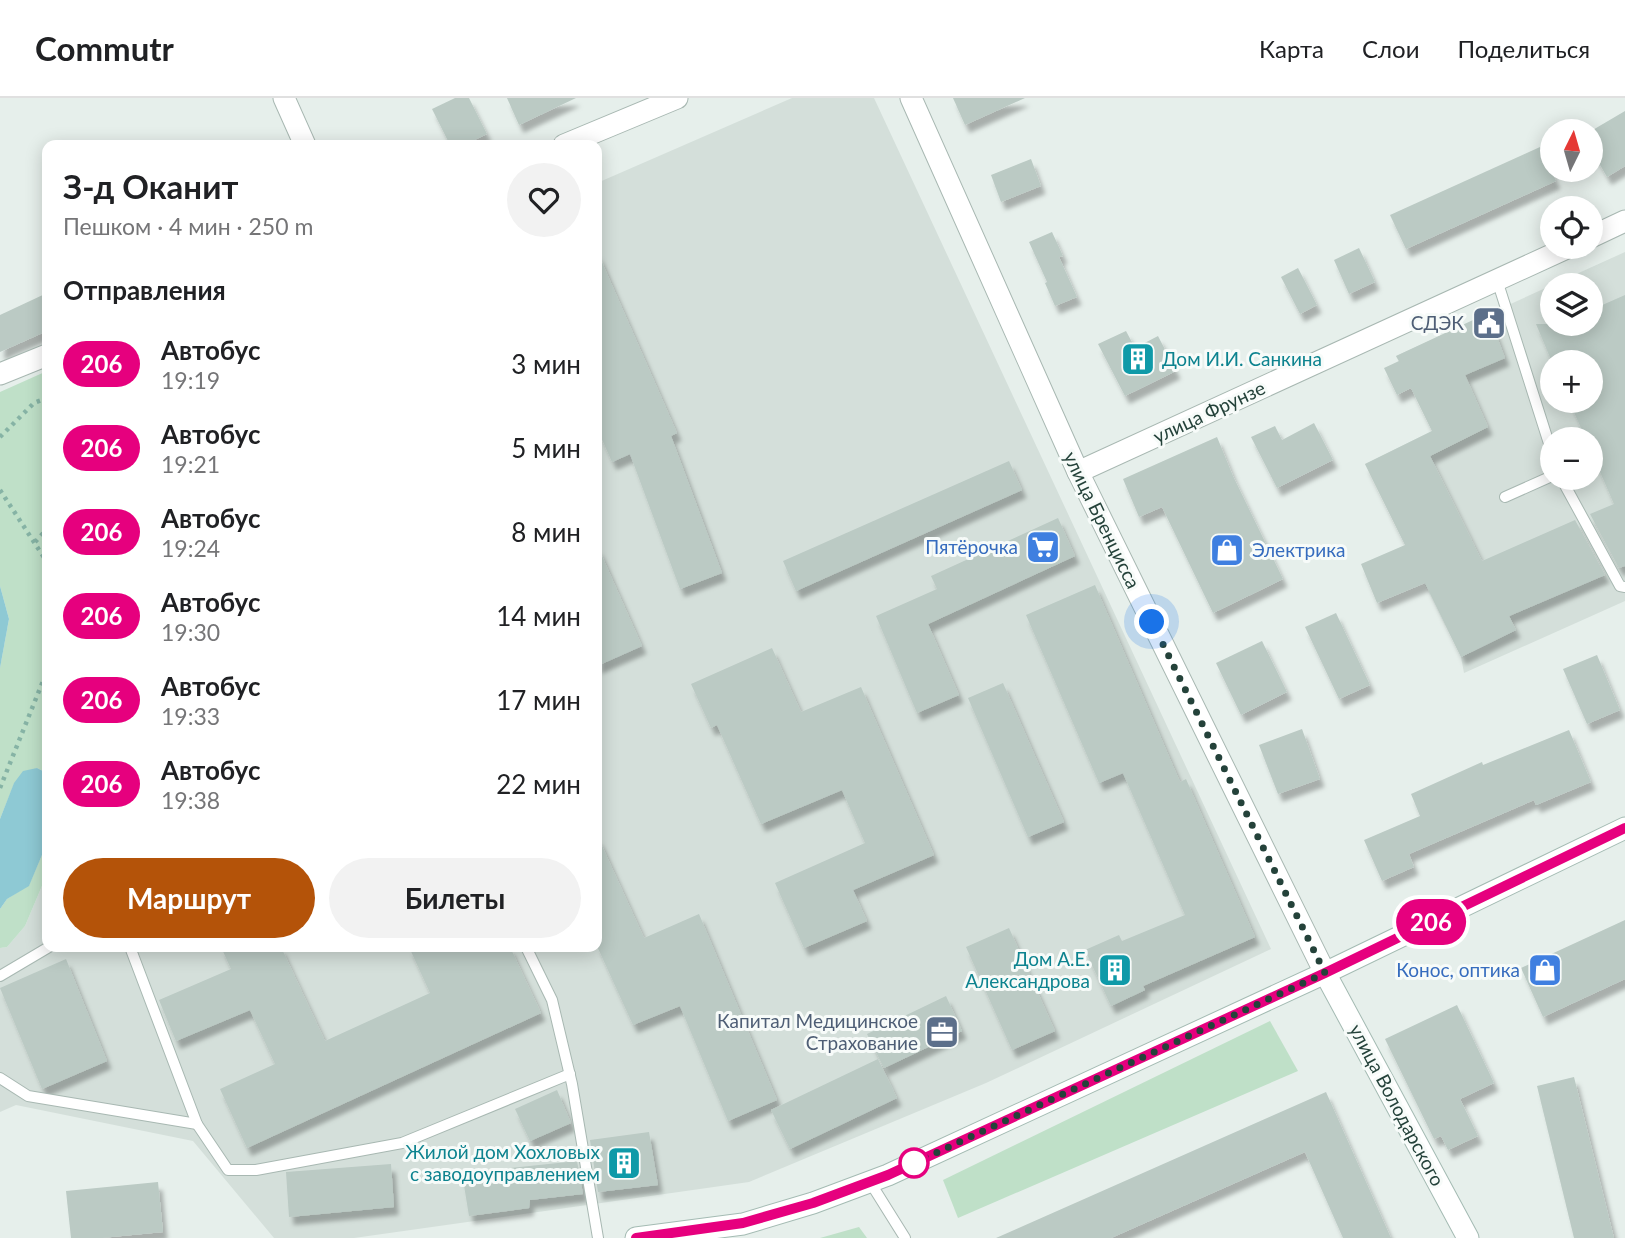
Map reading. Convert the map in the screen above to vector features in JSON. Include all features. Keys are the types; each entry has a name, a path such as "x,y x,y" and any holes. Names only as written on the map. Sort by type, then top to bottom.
{"street":[{"path":"284,98 303,140"},
{"path":"576,140 677,98"},
{"name":"улица Бренцисса","path":"911,98 1078,472 1325,973"},
{"path":"1603,231 1625,221"},
{"name":"улица Фрунзе","path":"1078,472 1542,259"},
{"path":"0,374 42,357"},
{"path":"636,1238 746,1231 870,1182 1325,973 1625,828"},
{"name":"улица Володарского","path":"1325,973 1468,1238"}],"lane":[{"path":"1496,280 1544,427"},
{"path":"1505,497 1540,481"},
{"path":"1568,490 1620,586 1625,587"},
{"path":"0,976 42,951"},
{"path":"132,952 197,1124 228,1170 257,1170 402,1143 570,1074"},
{"path":"528,952 552,1000 570,1074 598,1238"},
{"path":"0,1078 28,1096 197,1124"},
{"path":"870,1182 905,1238"}],"path":[{"path":"0,437 34,403 42,400"},
{"path":"0,490 42,554"},
{"path":"34,542 42,534"},
{"path":"0,788 42,683"}],"shaded area":[{"path":"792,98 874,98 1271,949 986,1083 749,1182 354,1238 274,1238 193,1141 16,1105 0,1112 0,948 7,947 25,926 42,886 42,952 602,952 602,181"},
{"path":"1625,252 1625,601 1464,673 1461,657 1365,464 1432,431 1396,356 1540,290 1540,336 1603,336 1603,273 1579,273"}],"green space":[{"path":"42,373 42,770 37,768 14,784 0,819 0,668 9,619 0,586 0,392"},
{"path":"42,855 42,886 25,926 7,947 0,948 0,909 7,899 29,885"},
{"path":"1270,1021 1298,1071 958,1218 943,1180"},
{"path":"859,1227 867,1238 820,1238"}],"water":[{"path":"0,586 9,619 0,668"},
{"path":"37,768 42,770 42,855 29,886 7,899 0,909 0,819 14,783 23,771"}],"building":[{"path":"455,98 469,98 487,134 474,140 448,140 432,109"},
{"path":"507,98 576,98 519,125"},
{"path":"953,98 1025,98 965,125"},
{"path":"1625,111 1625,166 1607,177 1603,170 1603,124"},
{"path":"1540,147 1540,182 1554,182 1406,249 1390,215"},
{"path":"1031,159 1041,186 1001,202 991,175"},
{"path":"1052,232 1063,256 1059,257 1077,297 1055,306 1029,242"},
{"path":"1359,248 1375,282 1349,294 1334,260"},
{"path":"602,262 677,433 671,436 722,573 680,589 630,454 612,462 602,439"},
{"path":"1298,268 1317,305 1300,314 1281,277"},
{"path":"42,295 42,333 0,352 0,315"},
{"path":"1625,295 1625,566 1619,568 1590,514 1614,504 1603,479 1603,427 1581,427 1574,413 1603,413 1603,350 1547,350 1541,336 1603,336 1603,305"},
{"path":"1488,313 1505,358 1465,375 1488,427 1430,456 1482,561 1575,520 1605,575 1509,616 1516,630 1461,657 1425,583 1377,603 1361,564 1405,545 1365,464 1432,431 1411,388 1397,395 1384,368 1399,361 1396,356"},
{"name":"Дом И.И. Санкина","path":"1126,331 1135,348 1158,336 1176,371 1125,396 1098,344"},
{"path":"1314,423 1333,460 1277,488 1251,437 1275,426 1282,440"},
{"path":"1217,437 1283,579 1213,613 1162,507 1139,517 1123,479"},
{"path":"1009,461 1022,490 796,591 783,561"},
{"path":"1058,518 1075,556 928,624 959,695 917,713 876,616 937,589 931,576"},
{"path":"602,556 642,646 602,664"},
{"path":"1095,585 1180,782 1186,779 1255,937 1143,986 1145,990 1111,1006 1085,950 1119,935 1122,941 1185,915 1123,773 1099,783 1026,615"},
{"path":"1336,613 1370,685 1339,699 1305,627"},
{"path":"1262,641 1287,692 1241,715 1216,663"},
{"path":"772,648 801,712 861,687 934,855 853,890 867,921 804,948 775,883 865,843 842,790 761,824 717,725 711,728 691,684"},
{"path":"1597,655 1620,710 1587,724 1563,669"},
{"path":"1003,683 1064,822 1028,837 968,698"},
{"path":"1302,729 1320,779 1278,794 1259,745"},
{"path":"1569,730 1591,782 1536,805 1534,800 1409,854 1414,867 1382,881 1364,840 1420,816 1411,794 1482,762 1483,765"},
{"path":"602,846 644,938 699,914 777,1100 728,1121 680,1006 633,1025 600,952 602,952"},
{"path":"1625,920 1625,979 1543,1017 1521,968"},
{"path":"1009,928 1055,1031 1012,1050 966,947"},
{"path":"223,952 283,952 325,1041 430,993 411,952 512,952 541,1013 247,1148 220,1089 275,1064 250,1010 176,1041 159,1000 231,969"},
{"path":"66,959 107,1061 42,1089 0,988"},
{"path":"946,996 962,1031 884,1068 867,1034"},
{"path":"1457,1005 1494,1083 1460,1099 1478,1136 1448,1150 1441,1136 1434,1139 1385,1039"},
{"path":"878,1059 897,1098 790,1149 771,1110"},
{"path":"1574,1077 1614,1238 1574,1238 1537,1086"},
{"path":"557,1090 571,1123 530,1141 515,1109"},
{"path":"1326,1092 1391,1238 1343,1238 1305,1152 1111,1238 996,1238"},
{"name":"Жилой дом Хохловых с заводоуправлением","path":"649,1132 658,1185 598,1192 590,1140"},
{"path":"577,1161 583,1194 530,1200 529,1208 469,1216 462,1173"},
{"path":"391,1164 394,1207 289,1217 286,1172"},
{"path":"158,1182 163,1232 71,1238 66,1191"}],"bus line":[{"name":"206","path":"636,1238 743,1223 813,1203 888,1175 1325,973 1625,828"}],"place":[{"name":"СДЭК","path":"1489,323"},
{"name":"Дом И.И. Санкина","path":"1138,359"},
{"name":"Пятёрочка","path":"1043,547"},
{"name":"Электрика","path":"1227,550"},
{"name":"Дом А.Е. Александрова","path":"1115,970"},
{"name":"Конос, оптика","path":"1545,970"},
{"name":"Капитал Медицинское Страхование","path":"942,1032"},
{"name":"Жилой дом Хохловых с заводоуправлением","path":"624,1163"}],"route":[{"path":"914,1163 1325,973 1152,622"}]}
